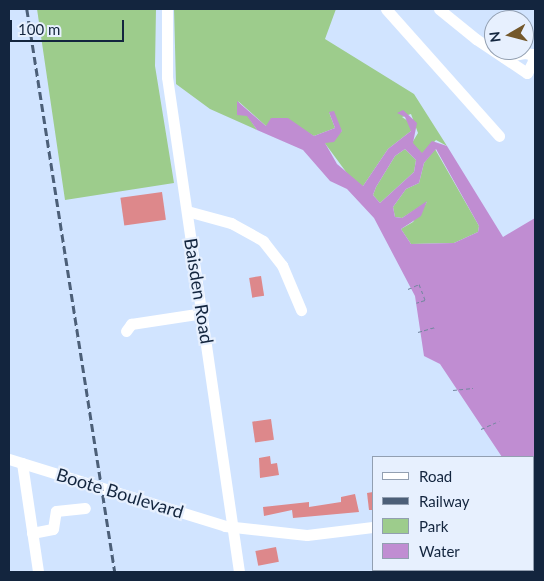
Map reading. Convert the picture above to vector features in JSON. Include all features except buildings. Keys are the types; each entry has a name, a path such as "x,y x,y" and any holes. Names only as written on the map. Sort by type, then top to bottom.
{"street":[{"name":"Baisden Road","path":"167,9 165,60 239,572"},
{"path":"386,9 499,136"},
{"path":"439,9 484,43"},
{"path":"187,211 231,223 263,241 282,265 301,310"},
{"path":"126,331 131,324 203,313"},
{"name":"Boote Boulevard","path":"9,459 232,527 307,535 372,526"},
{"path":"22,463 38,572"},
{"path":"32,533 53,528 56,511 85,508"}],"path":[{"path":"408,289 419,284 425,300 416,303"},
{"path":"418,332 435,327"},
{"path":"452,390 473,388"},
{"path":"481,429 499,420"}],"green space":[{"path":"37,9 156,9 155,66 174,183 65,200"},
{"path":"174,9 336,9 325,39 414,94 447,146 436,140 422,154 412,143 418,133 411,114 402,117 411,123 411,131 388,149 363,186 355,184 324,142 342,131 329,112 335,128 314,136 292,124 266,126 238,101 257,130 210,109 176,84"},
{"path":"405,149 416,160 414,172 380,203 373,195 376,187 395,156"},
{"path":"435,149 479,226 478,232 454,243 411,244 401,229 413,222 427,202 402,218 395,217 393,207 406,189 419,183 424,163"}],"water":[{"path":"237,101 266,126 271,118 288,118 314,136 335,128 329,112 334,111 342,131 334,142 325,143 337,164 363,186 388,149 411,131 405,117 397,113 403,110 417,123 413,143 422,153 432,141 447,146 503,237 535,218 535,572 522,572 534,571 534,456 501,456 440,364 424,356 415,296 374,218 347,189 330,181 303,150 257,130 247,116 237,115","holes":["405,149 416,160 414,172 380,203 373,195 395,156","436,149 479,226 478,232 454,243 411,244 401,229 421,216 427,201 402,218 395,217 393,207 406,189 419,183 424,163"]}],"railway":[{"path":"27,9 115,572"}]}
